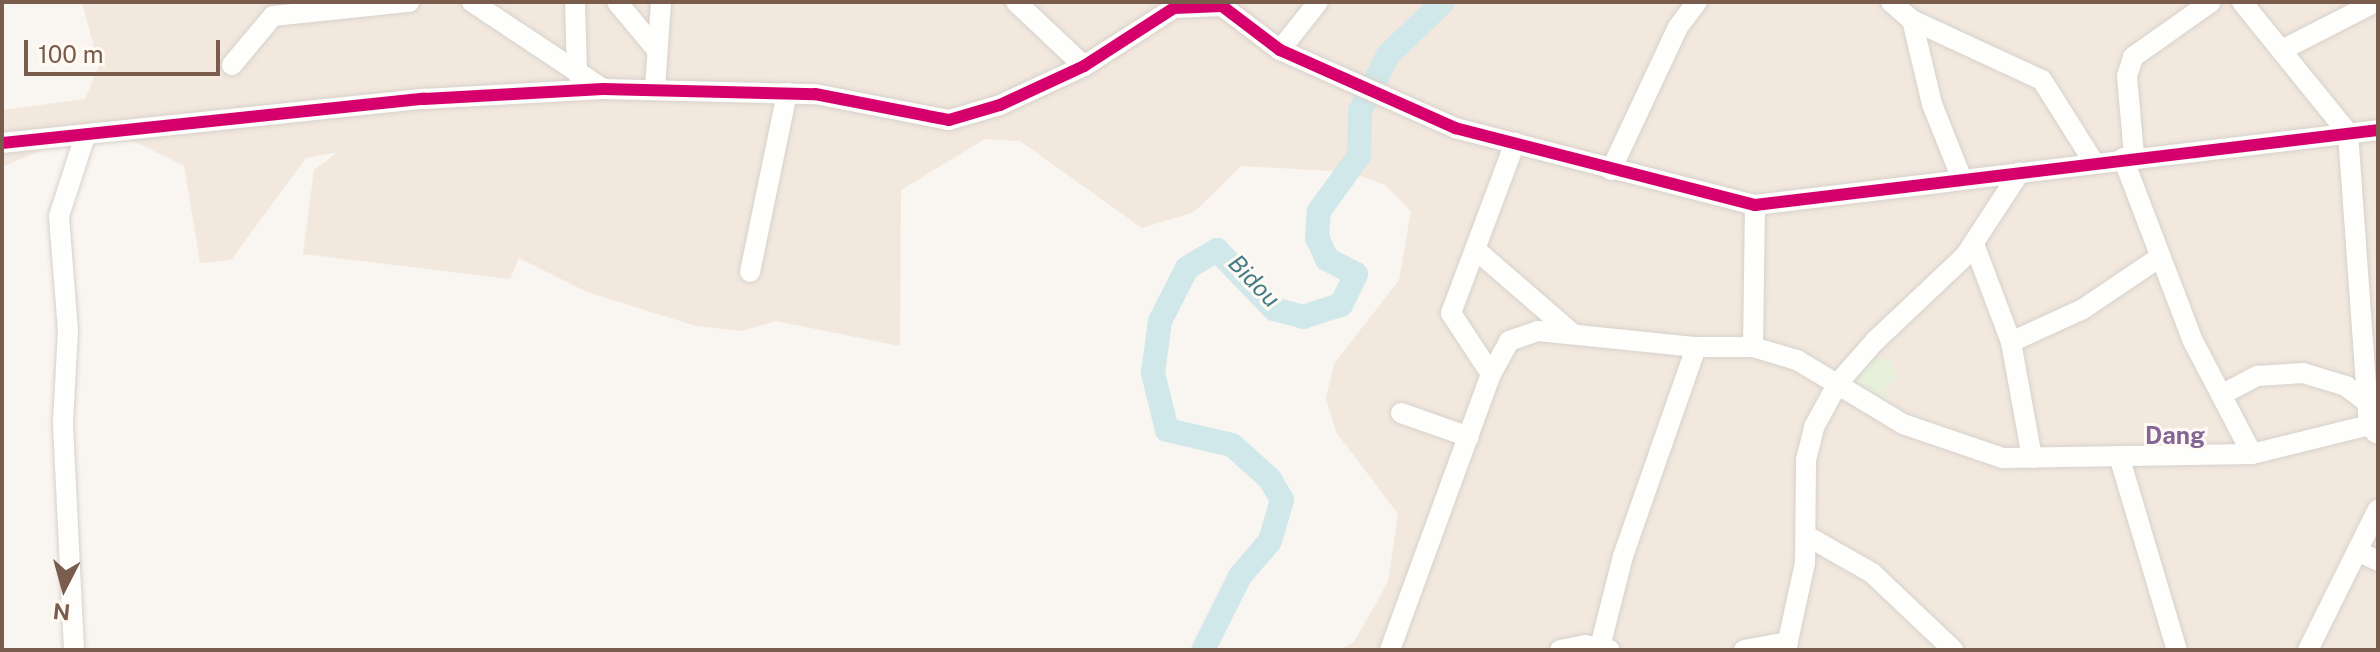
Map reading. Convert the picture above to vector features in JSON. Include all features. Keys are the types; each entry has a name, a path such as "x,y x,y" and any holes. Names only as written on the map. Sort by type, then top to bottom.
{"street":[{"path":"232,65 273,16 409,2"},
{"path":"472,2 603,89"},
{"path":"575,2 577,73"},
{"path":"617,2 657,50"},
{"path":"655,88 661,2"},
{"path":"1016,2 1084,66"},
{"path":"1280,50 1318,2"},
{"path":"1611,170 1678,27 1697,2"},
{"path":"1891,2 1912,20 2042,80 2093,161"},
{"path":"2211,2 2133,57 2127,76 2128,156 2157,259 2252,454"},
{"path":"1390,650 1491,374 1515,336 1573,334 1696,347 1753,347 1797,360 1940,440 2003,458 2252,454 2374,430 2368,403 2348,133 2242,2"},
{"path":"2282,50 2376,2"},
{"path":"2,143 424,99 603,89 655,88 840,96 949,120 1000,105 1084,66 1174,8 1221,4 1280,50 1368,86 1455,128 1755,205 2128,156 2378,130"},
{"path":"1912,20 1932,104 1961,177"},
{"path":"750,272 787,93"},
{"path":"74,650 63,422 68,331 59,216 85,136"},
{"path":"1491,374 1451,313 1515,143"},
{"path":"1744,650 1787,646 1807,536 1806,460 1814,427 1838,383 1974,244 2020,172"},
{"path":"1753,347 1755,205"},
{"path":"1974,244 2011,342 2032,458"},
{"path":"1476,250 1573,334"},
{"path":"2011,342 2053,326 2157,259"},
{"path":"1560,650 1605,649 1623,556 1696,347"},
{"path":"2221,395 2257,376 2303,373 2346,386 2368,403"},
{"path":"1401,413 1469,437"},
{"path":"2119,456 2177,650"},
{"path":"2308,650 2378,509"},
{"path":"1807,536 1872,573 1953,650"},
{"path":"2357,551 2378,561"}],"shaded area":[{"path":"82,2 2378,2 2378,650 1339,650 1354,642 1388,582 1398,514 1336,432 1326,398 1334,364 1399,280 1411,211 1385,185 1349,172 1241,166 1194,212 1142,228 1020,141 985,139 901,190 900,346 776,321 741,331 696,326 587,292 519,258 510,279 303,254 314,170 338,152 306,158 231,260 200,263 184,166 119,134 75,135 2,167 2,110 85,99 99,66"}],"green space":[{"path":"1874,356 1891,361 1897,378 1883,391 1891,407 1846,384"}],"waterway":[{"name":"Bidou","path":"1203,650 1240,576 1270,541 1282,500 1270,479 1232,445 1167,430 1153,373 1160,321 1187,268 1217,250 1274,309 1303,317 1341,305 1356,274 1327,259 1317,238 1319,211 1359,156 1360,111 1388,55 1443,2"}],"cycle path":[{"path":"2,143 424,99 603,89 815,94 949,120 1000,105 1084,66 1174,8 1222,6 1280,50 1455,128 1755,205 2378,130"}],"district":[{"name":"Dang","path":"2175,436"}]}
